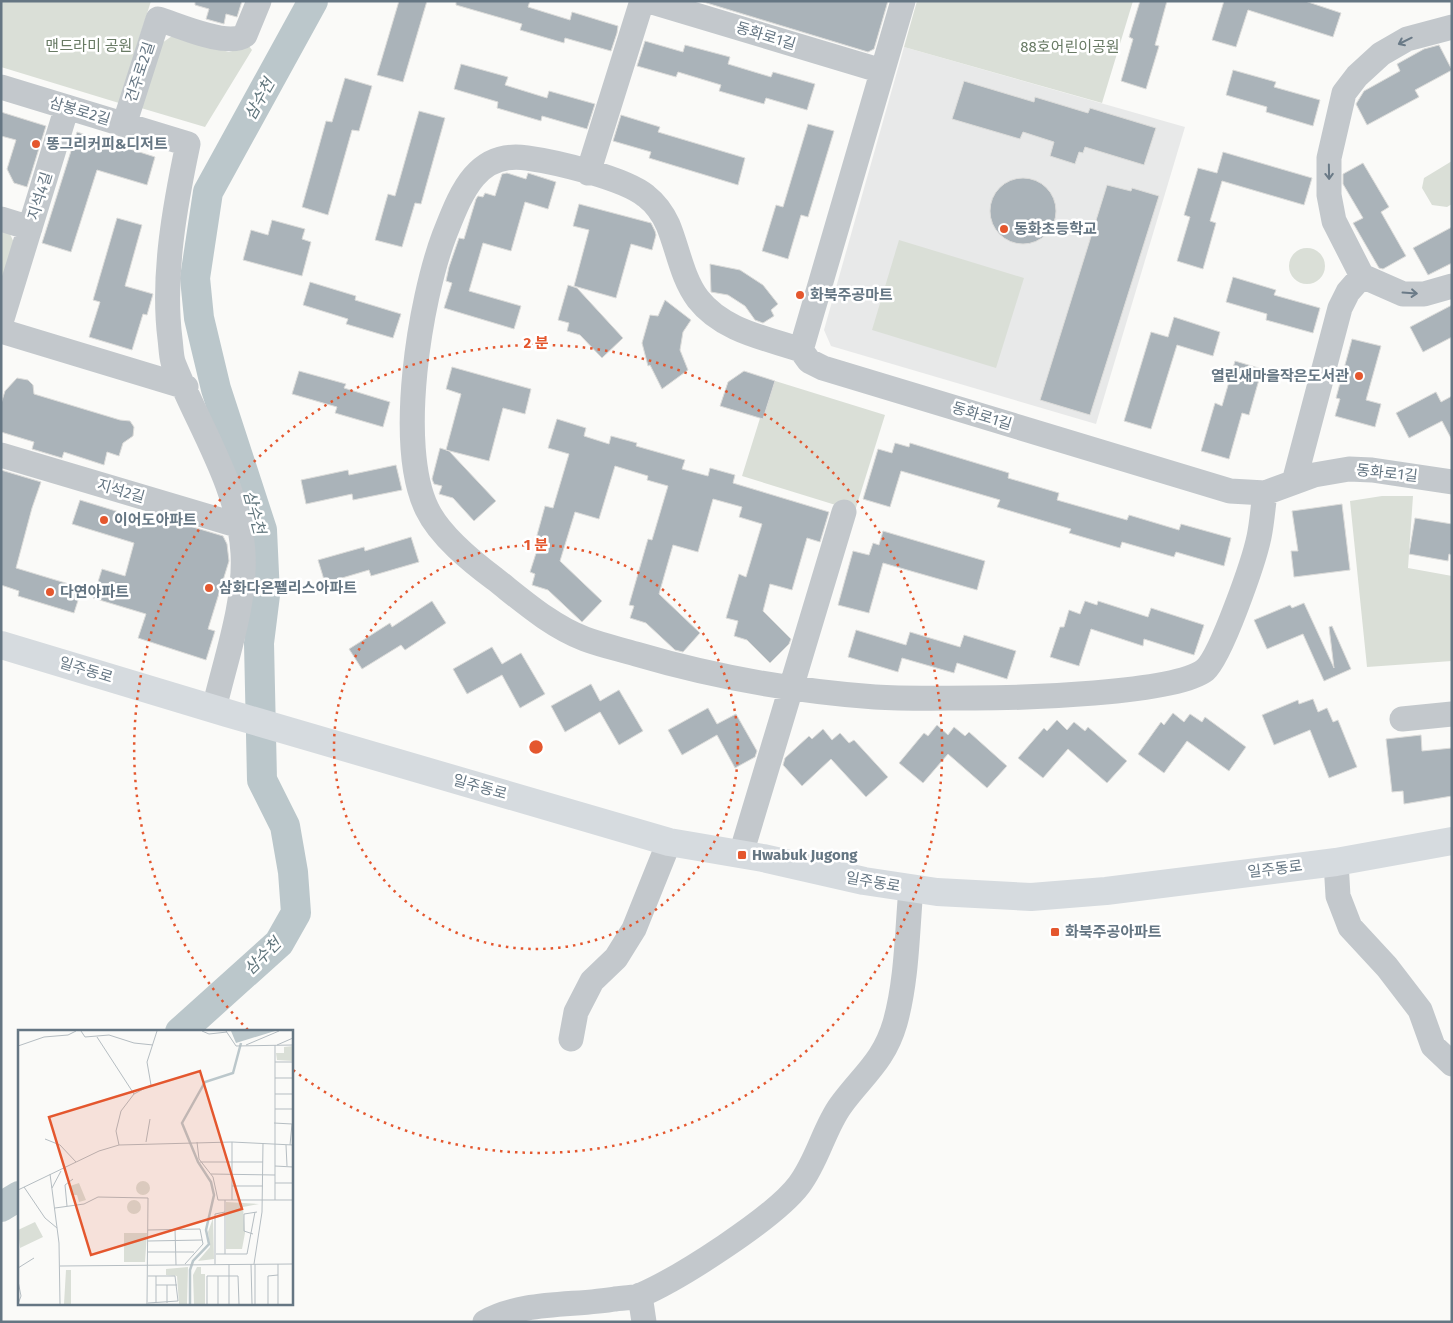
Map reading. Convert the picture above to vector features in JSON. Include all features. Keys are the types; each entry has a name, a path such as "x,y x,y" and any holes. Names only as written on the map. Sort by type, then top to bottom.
{"main road":[{"name":"일주동로","path":"1,644 279,729 669,842 741,854 864,881 911,888 1031,897 1106,891 1336,862 1452,841"}],"street":[{"name":"건주로2길","path":"124,125 160,10 221,38 234,40 245,35 259,1"},
{"path":"588,173 642,1"},
{"name":"동화로1길","path":"649,1 882,71"},
{"path":"903,1 801,350 728,325 700,301 681,263 662,213 647,196 630,187 588,173 521,157 503,157 482,168 462,193 432,270 424,304 415,372 413,436 415,479 428,513 463,555 538,613 583,638 680,667 791,689 880,697 1003,698 1109,692 1186,678 1206,669 1218,649 1259,539 1265,493"},
{"path":"1452,27 1407,39 1381,54 1357,76 1344,93 1329,158 1329,195 1334,221 1362,276 1403,294 1424,294 1452,286"},
{"name":"삼봉로2길","path":"1,87 188,144 176,197 167,316 173,360 186,387"},
{"name":"지석4길","path":"1,322 67,107"},
{"name":"지석4길","path":"1,219 30,228"},
{"path":"1294,482 1340,308 1348,292 1362,276"},
{"path":"1,331 186,387 238,514 240,526 243,554 241,594 221,711"},
{"name":"동화로1길","path":"801,350 809,361 823,368 1230,491 1265,493 1314,475 1349,469 1372,470 1452,482"},
{"name":"지석2길","path":"1,455 240,526"},
{"path":"741,854 844,512"},
{"path":"1402,719 1452,714"},
{"path":"571,1039 576,1012 592,980 616,958 634,929 669,842"},
{"path":"1336,862 1338,896 1350,927 1387,967 1420,1010 1433,1046 1452,1064"},
{"path":"485,1322 513,1312 543,1306 595,1303 640,1296 698,1263 764,1218 798,1187 813,1164 840,1106 883,1055 895,1023 904,967 911,888"},
{"path":"640,1296 644,1322"}],"shaded area":[{"name":"동화초등학교","path":"904,47 1185,127 1096,424 831,346 824,330"}],"green space":[{"name":"맨드라미 공원","path":"1,1 151,1 119,103 1,67"},
{"name":"88호어린이공원","path":"917,1 1133,1 1102,103 904,47"},
{"path":"172,36 229,52 249,46 252,50 205,127 141,108 162,43"},
{"path":"1452,161 1452,204 1447,207 1432,205 1422,188 1424,178"},
{"path":"1,231 10,234 16,247 1,290"},
{"path":"899,240 1024,278 996,368 872,330"},
{"path":"1307,248 1320,253 1325,266 1320,279 1307,284 1294,279 1289,266 1294,253"},
{"path":"772,380 885,415 855,511 742,476"},
{"path":"1382,496 1413,496 1408,568 1452,576 1452,661 1367,667 1350,501"}],"building":[{"path":"195,1 242,1 237,17 226,14 224,24 206,19 209,9 195,5"},
{"path":"399,1 427,1 403,82 377,75"},
{"path":"456,1 530,1 528,7 570,20 572,12 618,26 617,33 611,51 565,38 564,43 520,30 522,24 456,5"},
{"path":"700,1 888,1 874,49 868,52"},
{"path":"1140,1 1167,1 1155,45 1159,46 1146,89 1121,81 1133,39 1129,37"},
{"path":"1224,1 1305,1 1341,13 1333,37 1248,10 1236,47 1212,40"},
{"path":"645,41 683,52 685,45 730,57 728,64 771,77 773,72 815,84 807,110 766,98 764,104 719,91 721,85 678,72 676,77 637,66"},
{"path":"1439,45 1452,70 1415,90 1419,97 1367,125 1356,104 1364,91 1400,71 1397,64 1424,49"},
{"path":"461,64 508,77 505,85 547,98 549,91 595,104 587,129 542,116 541,121 497,108 498,102 454,89"},
{"path":"1233,70 1276,82 1274,87 1320,100 1313,126 1266,112 1267,107 1226,95"},
{"path":"345,78 372,86 359,131 352,130 328,215 302,207 326,121 332,122"},
{"path":"964,81 1034,102 1035,97 1088,113 1090,108 1156,128 1144,165 1085,147 1083,153 1079,152 1075,164 1050,156 1054,142 1023,132 1020,139 952,119"},
{"path":"419,111 445,118 421,204 415,203 402,247 375,240 388,194 395,196"},
{"path":"1,112 46,126 27,187 14,183 7,169 16,140 1,136"},
{"path":"621,115 660,127 658,132 745,158 738,185 649,158 651,152 613,141"},
{"path":"808,124 834,131 808,217 801,215 788,259 762,251 776,205 783,207"},
{"path":"77,132 155,157 147,185 97,170 71,252 42,243"},
{"path":"1223,152 1312,178 1304,205 1222,181 1210,221 1216,223 1203,269 1177,261 1190,217 1184,215 1198,168 1217,173"},
{"path":"1363,163 1389,207 1381,212 1406,256 1383,269 1379,268 1353,223 1363,218 1343,184 1343,174"},
{"path":"507,173 526,179 528,173 556,182 548,209 525,202 511,251 483,243 469,291 521,306 514,329 444,308 452,283 446,281 449,267 459,238 464,239 476,199 478,196 483,197 485,193 495,196 502,174"},
{"path":"1016,178 1030,178 1042,183 1051,192 1056,204 1054,224 1047,235 1030,244 1016,244 1004,239 995,230 990,218 990,204 995,192 1004,183"},
{"path":"1107,185 1131,191 1132,188 1159,196 1090,415 1040,400"},
{"path":"579,204 651,223 655,231 656,235 652,250 631,244 616,298 574,286 589,230 573,226"},
{"path":"117,218 142,225 125,286 153,294 147,315 143,314 132,350 89,337 100,302 93,300"},
{"path":"272,220 305,229 302,239 311,242 302,276 243,260 251,230 268,235"},
{"path":"1452,227 1452,263 1428,275 1413,248"},
{"path":"710,264 740,270 763,285 778,304 771,310 774,316 763,323 755,320 745,306 728,295 711,292"},
{"path":"1233,277 1276,290 1274,295 1320,308 1313,333 1266,320 1267,314 1226,302"},
{"path":"310,282 356,296 355,300 401,314 393,338 346,324 348,319 303,305"},
{"path":"568,285 577,288 623,338 602,358 580,335 567,331 569,323 558,320"},
{"path":"665,300 691,320 683,332 680,350 688,370 662,389 650,365 648,366 642,343 650,315 658,316"},
{"path":"1452,305 1452,337 1423,352 1410,327"},
{"path":"1174,317 1220,332 1213,356 1177,345 1151,429 1124,421 1151,332 1168,337"},
{"path":"1352,339 1381,346 1366,400 1381,404 1375,427 1335,416 1340,399 1336,398"},
{"path":"1235,361 1262,369 1249,415 1242,413 1229,459 1201,451 1215,403 1222,406"},
{"path":"452,367 531,389 525,414 503,408 489,461 446,450 461,394 446,389"},
{"path":"299,371 346,384 344,388 390,402 383,427 335,413 337,407 292,394"},
{"path":"744,371 775,381 763,419 720,406 728,382"},
{"path":"17,378 28,380 33,385 34,394 120,420 130,421 134,427 133,436 123,443 119,456 107,452 104,465 64,452 62,458 32,449 34,442 1,432 1,404 5,391"},
{"path":"1436,392 1441,402 1452,396 1452,440 1442,421 1409,438 1396,413"},
{"path":"557,419 586,428 584,436 609,444 611,436 637,443 636,446 685,460 682,469 708,476 710,468 735,475 733,483 829,512 820,542 807,538 792,590 770,584 763,611 791,639 789,644 770,663 747,640 734,636 738,621 726,618 739,574 746,577 762,524 739,517 742,507 713,499 698,552 673,545 659,594 700,633 683,652 675,650 646,623 630,618 634,606 629,605 648,539 652,540 668,486 647,480 648,476 615,466 599,519 575,512 560,561 602,601 582,622 548,590 532,585 535,574 530,572 538,547 534,546 545,506 553,508 569,454 548,448"},
{"path":"895,443 909,447 910,443 1009,473 1008,478 1059,493 1057,500 1127,520 1129,515 1179,530 1181,524 1231,538 1224,566 1176,552 1174,557 1122,542 1120,548 1069,533 1071,529 997,507 1000,500 901,471 890,507 863,499 878,449 892,453"},
{"path":"440,448 449,451 496,501 474,521 453,498 439,494 442,486 434,484 432,479"},
{"path":"396,465 402,490 353,500 352,494 306,504 301,480 348,470 349,475"},
{"path":"1,470 41,482 16,568 82,588 74,613 18,596 19,591 1,585"},
{"path":"80,500 142,519 143,512 223,536 227,544 229,561 208,629 215,631 206,660 138,638 146,614 93,598 102,569 125,576 134,543 72,524"},
{"path":"1342,504 1350,570 1294,577 1291,551 1298,551 1292,511"},
{"path":"1415,518 1452,524 1452,555 1449,554 1448,561 1409,554"},
{"path":"883,531 985,561 977,590 883,563 869,613 838,605 853,551 869,555 873,543 879,545"},
{"path":"411,537 419,562 371,576 369,570 325,583 318,560 364,547 365,551"},
{"path":"432,601 446,623 405,650 401,645 362,669 349,649 390,623 392,627"},
{"path":"1085,601 1097,605 1098,601 1148,617 1151,608 1204,625 1194,655 1144,639 1143,646 1091,629 1079,666 1050,657 1060,627 1064,627 1069,610 1080,614"},
{"path":"1304,603 1334,668 1329,627 1332,626 1351,669 1324,681 1303,634 1267,649 1254,620 1290,605 1292,608"},
{"path":"856,630 906,645 910,632 960,647 964,635 1016,651 1007,679 957,663 954,673 902,658 898,672 848,657"},
{"path":"492,647 502,664 521,653 545,694 520,708 502,675 467,694 453,669"},
{"path":"591,684 600,701 619,690 643,731 619,745 600,712 565,732 551,706"},
{"path":"1313,699 1318,712 1327,708 1333,722 1338,720 1357,767 1329,778 1310,730 1274,745 1262,715 1298,700 1299,704"},
{"path":"708,708 717,724 736,714 757,751 755,757 735,768 717,735 682,755 668,730"},
{"path":"1173,713 1184,722 1190,714 1202,722 1205,717 1246,747 1229,771 1187,741 1164,773 1138,754 1161,722 1164,725"},
{"path":"1057,720 1067,730 1074,722 1085,731 1088,727 1127,761 1107,783 1068,749 1043,778 1018,758 1044,728 1047,731"},
{"path":"937,725 948,735 954,727 965,736 969,732 1007,766 987,788 948,754 923,783 899,763 924,733 928,736"},
{"path":"823,729 832,740 840,733 849,743 854,740 888,777 866,797 831,759 802,786 783,765 785,758 809,736 812,739"},
{"path":"1421,735 1422,751 1452,748 1452,796 1404,804 1403,791 1392,792 1386,739"}],"waterway":[{"name":"삼수천","path":"182,1030 279,943 296,913 293,872 285,826 262,780 259,643 265,595 262,530 216,389 199,318 195,278 208,192 313,1"},
{"name":"삼수천","path":"1,1207 18,1197"}],"place":[{"name":"똥그리커피&디저트","path":"36,144"},
{"name":"동화초등학교","path":"1004,229"},
{"name":"화북주공마트","path":"800,295"},
{"name":"열린새마을작은도서관","path":"1359,376"},
{"name":"이어도아파트","path":"104,520"},
{"name":"삼화다온펠리스아파트","path":"209,588"},
{"name":"다연아파트","path":"50,592"},
{"name":"Hwabuk Jugong","path":"742,855"},
{"name":"화북주공아파트","path":"1055,932"}]}
